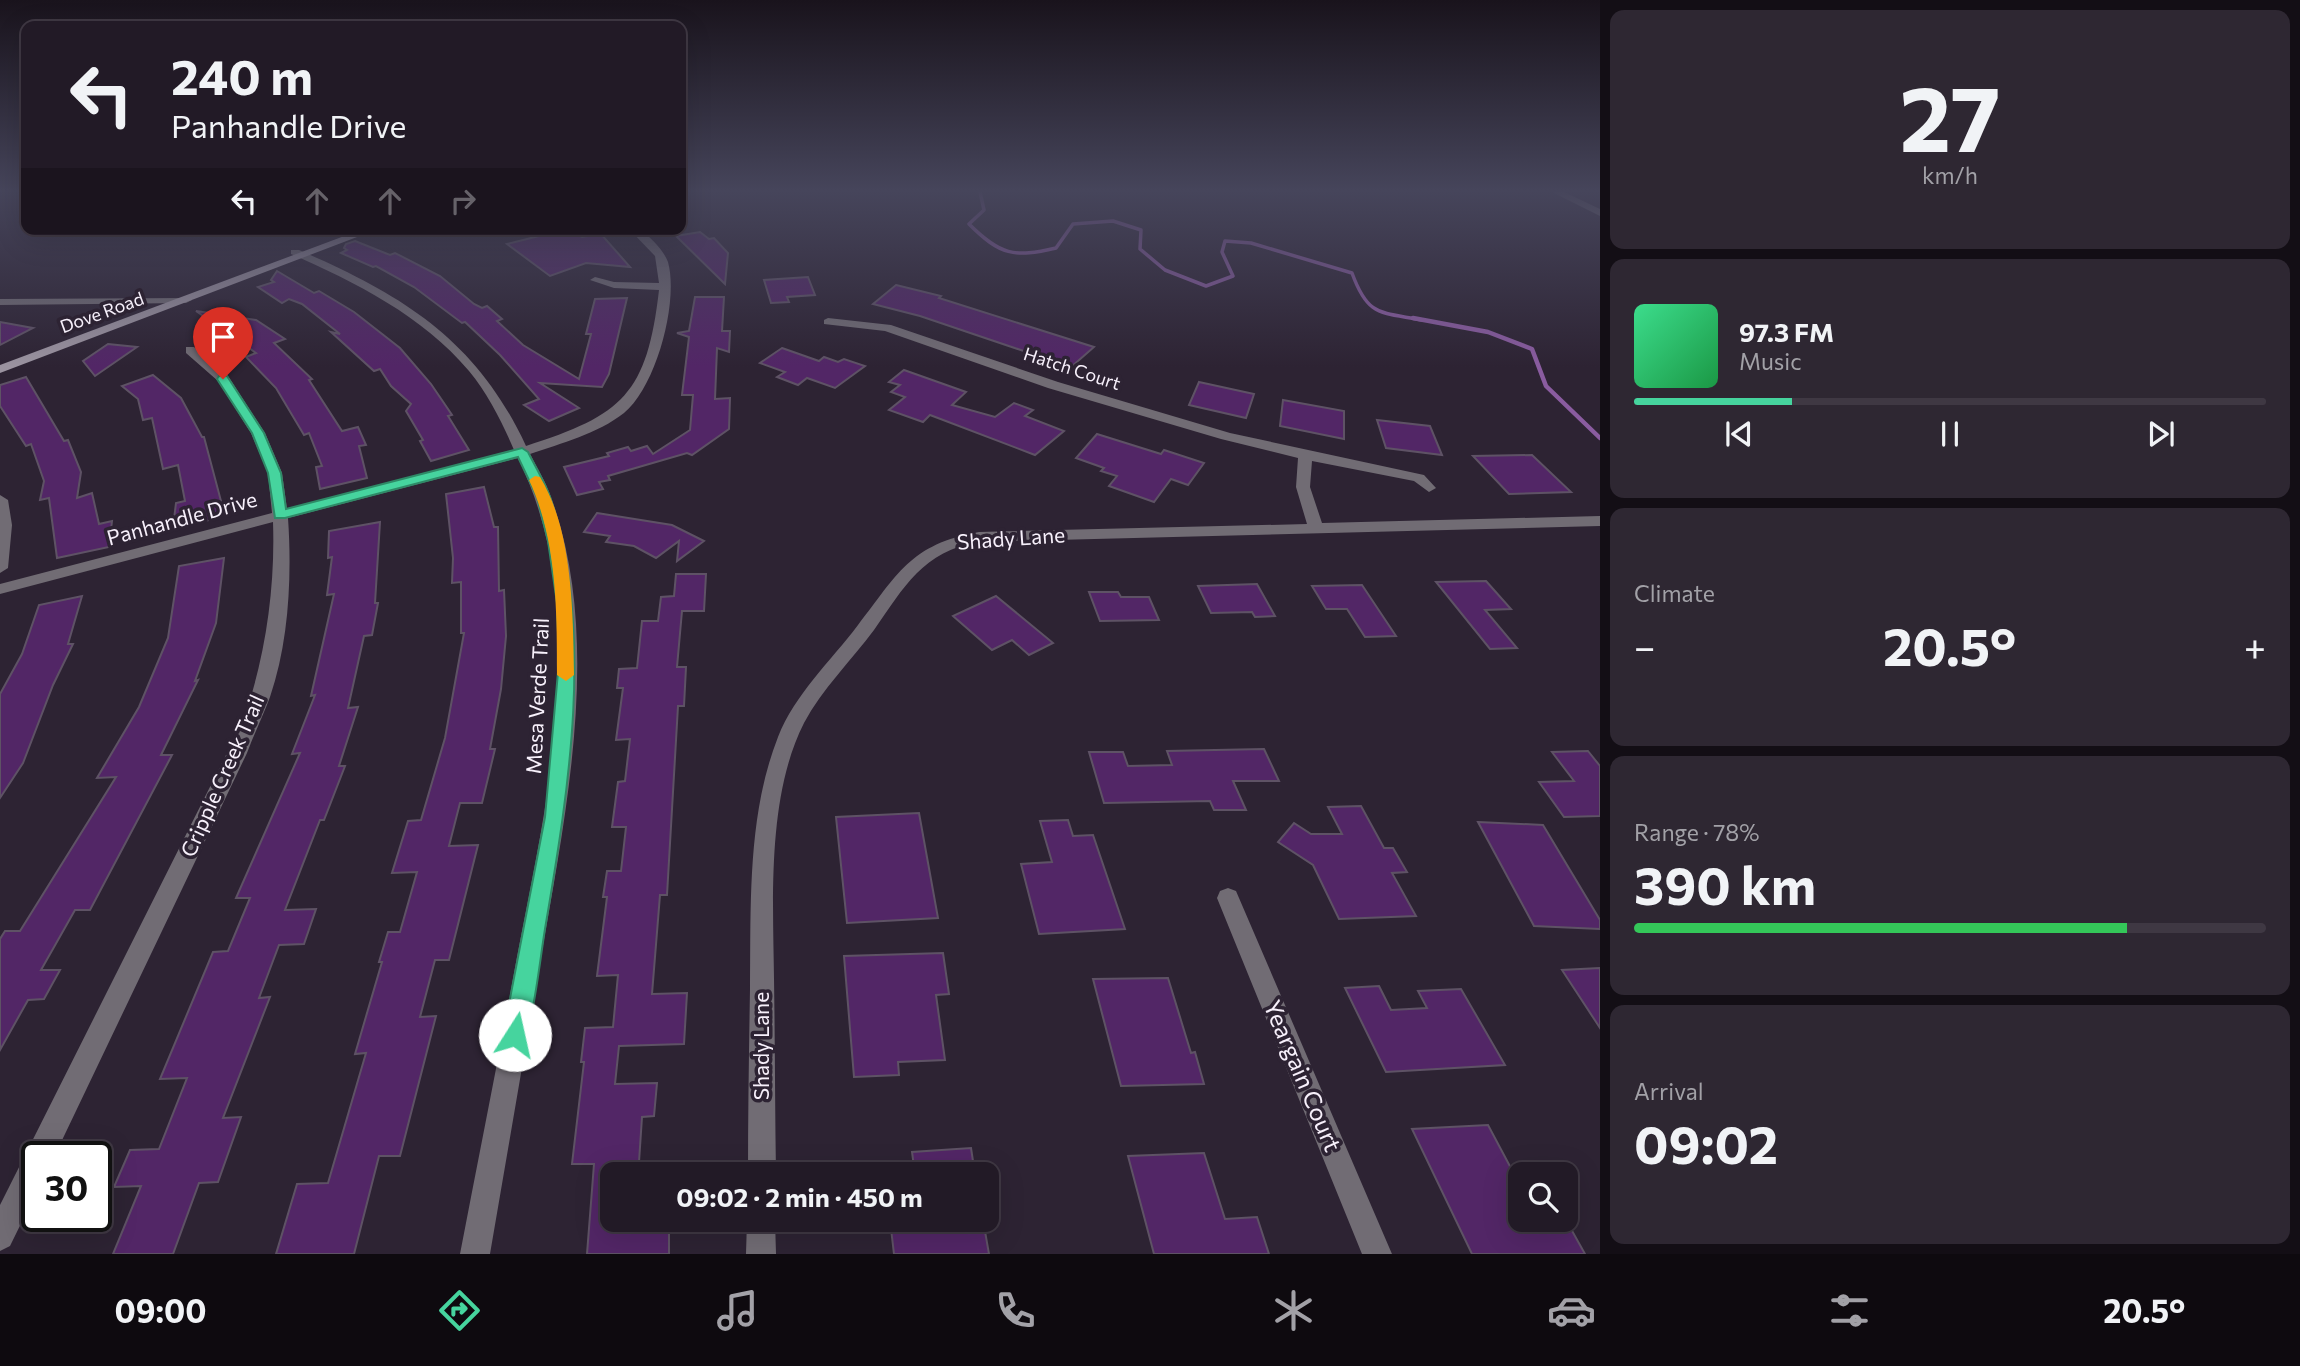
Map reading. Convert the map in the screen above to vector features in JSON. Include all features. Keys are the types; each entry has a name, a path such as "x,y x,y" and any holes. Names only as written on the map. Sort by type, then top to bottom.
{"main road":[{"name":"Dove Road","path":"0,369 186,300 307,251"},
{"name":"Dove Road","path":"0,359 162,300 310,251"}],"street":[{"name":"Panhandle Drive","path":"0,589 522,452 590,426 621,408 633,397 648,366 664,288 662,261 656,251"},
{"name":"Mesa Verde Trail","path":"300,254 390,298 468,362 511,426 544,497 555,541 565,603 567,661 555,817 475,1254"},
{"path":"595,280 614,285 664,288"},
{"path":"0,302 186,300"},
{"name":"Hatch Court","path":"828,322 887,328 1053,385 1226,436 1419,478 1429,488"},
{"name":"Cripple Creek Trail","path":"47,1141 237,753 261,695 276,628 282,549 275,473 258,433 223,379 190,350"},
{"path":"1304,455 1303,487 1316,528"},
{"path":"0,500 3,508 0,568"},
{"name":"Shady Lane","path":"762,1162 762,886 771,795 789,736 802,708 843,659 906,571 933,551 963,538 1600,521"},
{"name":"Yeargain Court","path":"1228,898 1377,1254"},
{"name":"Cripple Creek Trail","path":"0,1236 21,1193"},
{"path":"761,1232 761,1254"}],"building":[{"path":"346,251 379,251 390,255 395,253 440,276 474,304 482,308 487,306 502,319 497,321 523,345 579,379 591,334 586,334 595,299 627,298 609,374 602,387 540,383 579,408 549,421 524,405 539,399 500,355 465,322 462,323 414,287 376,266 341,253"},
{"path":"516,251 616,251 630,267 586,263 550,276"},
{"path":"691,251 726,251 728,253 725,284"},
{"path":"277,271 354,312 400,348 431,384 452,415 448,416 469,450 431,461 420,441 423,440 406,411 411,404 391,386 380,369 374,371 331,332 340,334 302,304 289,299 282,303 258,287 274,282 271,280"},
{"path":"808,277 815,295 787,297 789,302 771,303 764,280"},
{"path":"896,285 941,296 939,298 1094,347 1071,367 920,316 873,304"},
{"path":"695,297 724,297 722,331 730,331 729,352 717,348 715,399 730,398 729,429 692,455 687,453 608,476 610,480 599,482 603,489 577,495 564,467 609,456 607,453 628,447 631,451 647,446 653,454 690,430 693,395 682,395 689,337 677,333 689,331"},
{"path":"196,311 256,320 285,339 274,343 312,379 309,380 342,431 358,427 366,445 359,446 367,478 320,489 316,467 322,466 309,433 304,435 276,388 246,357 256,353"},
{"path":"0,322 33,328 0,345"},
{"path":"108,344 137,347 95,376 83,361"},
{"path":"782,348 819,361 824,357 838,362 844,359 865,366 835,388 807,378 798,385 777,377 785,372 760,363"},
{"path":"904,370 966,392 952,405 995,417 1014,403 1033,410 1025,416 1064,431 1035,455 930,415 923,422 889,410 905,397 891,392 900,385 889,382"},
{"path":"153,375 181,398 204,437 221,501 220,518 173,527 176,503 185,501 178,465 163,469 152,418 143,420 138,399 122,386"},
{"path":"26,377 64,441 68,440 81,472 77,498 92,493 99,524 112,521 109,547 57,558 49,498 40,500 44,481 31,444 26,446 0,406 0,385"},
{"path":"1199,382 1254,394 1246,418 1189,405"},
{"path":"1283,400 1344,411 1344,439 1280,426"},
{"path":"1377,420 1430,426 1442,455 1386,448"},
{"path":"1097,434 1161,454 1164,450 1204,463 1188,485 1171,479 1154,502 1109,486 1117,476 1076,458"},
{"path":"1532,455 1571,492 1509,494 1473,456"},
{"path":"484,487 494,527 498,527 499,591 504,590 506,636 501,689 490,749 495,749 482,803 460,803 449,846 478,845 449,960 435,960 420,1017 436,1016 400,1156 379,1156 354,1254 276,1254 297,1184 328,1183 366,1053 355,1054 382,962 379,962 388,932 400,932 417,872 392,873 408,821 421,820 445,738 464,633 461,633 461,582 452,583 453,558 446,494"},
{"path":"597,513 672,525 704,541 677,561 679,541 656,558 634,546 606,542 610,536 584,532"},
{"path":"380,522 375,603 378,603 372,635 364,636 348,708 358,707 339,766 345,766 324,820 320,820 285,910 316,909 304,944 279,945 259,998 270,997 223,1118 241,1117 218,1182 199,1183 173,1254 113,1254 141,1186 114,1187 130,1150 159,1149 187,1078 160,1079 213,952 228,951 250,898 236,898 300,753 292,754 315,695 311,696 334,594 327,595 332,557 328,558 329,531"},
{"path":"224,558 216,623 195,681 198,680 161,755 172,755 90,910 75,910 41,970 60,970 44,999 28,1000 0,1050 0,939 5,931 20,931 116,777 97,778 139,707 168,638 179,566"},
{"path":"676,574 706,574 704,611 682,611 677,667 686,667 684,706 678,706 667,895 660,895 652,994 687,993 684,1044 619,1046 615,1084 657,1083 654,1116 642,1117 639,1162 600,1162 600,1232 669,1232 669,1254 587,1254 594,1164 572,1164 584,1062 581,1062 585,1028 613,1027 618,975 597,976 607,897 603,897 607,871 621,871 626,827 612,827 618,782 625,781 630,739 616,740 623,688 617,688 619,669 637,668 642,621 658,621 661,597 674,596"},
{"path":"1486,581 1511,609 1485,610 1517,648 1490,649 1436,582"},
{"path":"1257,584 1275,616 1255,617 1252,612 1211,613 1198,586"},
{"path":"1362,585 1396,636 1365,637 1347,609 1326,609 1312,586"},
{"path":"1089,592 1118,592 1121,597 1149,597 1159,620 1100,621"},
{"path":"82,596 68,644 73,644 53,685 23,763 0,798 0,694 22,654 39,605"},
{"path":"996,596 1053,643 1029,655 1012,640 992,650 953,616"},
{"path":"1264,749 1279,781 1233,781 1246,810 1214,810 1210,801 1104,803 1089,752 1123,752 1128,766 1172,765 1167,751"},
{"path":"1588,751 1600,766 1600,816 1564,817 1539,782 1574,781 1552,752"},
{"path":"1361,806 1384,848 1393,848 1407,872 1392,873 1416,916 1339,919 1313,865 1278,842 1294,823 1311,834 1342,834 1328,807"},
{"path":"919,813 938,918 847,923 836,817"},
{"path":"1068,820 1073,836 1093,835 1125,929 1039,934 1021,864 1052,862 1040,821"},
{"path":"1478,822 1543,825 1600,920 1600,929 1534,926"},
{"path":"943,953 949,994 936,995 945,1060 898,1062 899,1075 854,1077 844,956"},
{"path":"1600,968 1600,1028 1562,970"},
{"path":"1168,978 1191,1053 1195,1052 1204,1084 1121,1086 1093,979"},
{"path":"1379,986 1391,1010 1427,1008 1418,991 1461,989 1505,1065 1386,1072 1345,988"},
{"path":"1488,1125 1508,1163 1508,1232 1573,1232 1585,1254 1472,1254 1412,1129"},
{"path":"971,1148 973,1162 913,1162 912,1152"},
{"path":"1204,1153 1225,1219 1257,1217 1269,1254 1154,1254 1128,1156"},
{"path":"891,1232 985,1232 989,1254 894,1254"}],"waterway":[{"path":"1007,251 1018,253 1042,251"},
{"path":"1142,251 1165,270 1206,286 1233,276 1222,251"},
{"path":"1276,251 1352,273 1364,298 1377,310 1422,320"},
{"path":"1413,318 1488,332 1532,349 1546,386 1600,438"}],"slow traffic":[{"path":"535,480 544,497 555,541 565,603 566,675"}],"route":[{"path":"223,379 237,396 258,433 275,473 280,515 522,452 544,497 555,541 565,603 567,661 555,817 515,1035"}]}
